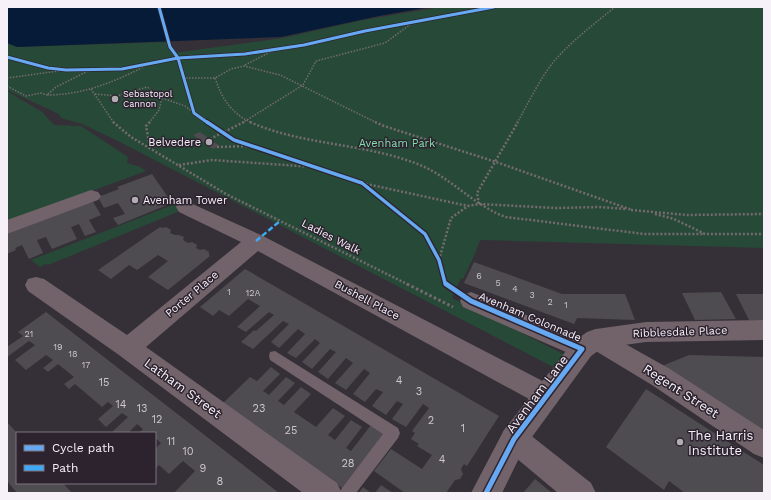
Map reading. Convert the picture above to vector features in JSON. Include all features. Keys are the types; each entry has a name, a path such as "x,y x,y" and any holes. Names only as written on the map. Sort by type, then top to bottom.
{"street":[{"path":"7,227 91,196"},
{"name":"Bushell Place","path":"186,207 256,241 547,396"},
{"name":"Porter Place","path":"128,348 256,241"},
{"name":"Latham Street","path":"36,285 128,348 327,493"},
{"name":"Avenham Colonnade","path":"464,305 589,344"},
{"name":"Ribblesdale Place","path":"589,344 646,332 764,330"},
{"name":"Avenham Lane","path":"486,493 514,440 589,344"},
{"name":"Regent Street","path":"589,344 661,377 764,445"},
{"path":"514,440 581,493"}],"lane":[{"path":"275,356 393,433 347,493"}],"path":[{"path":"479,204 476,193 496,162 515,125 545,74 555,60 580,35 615,7"},
{"path":"401,24 422,20"},
{"path":"210,139 247,120 303,85 316,61 385,43 415,21"},
{"path":"183,78 215,78 231,69 244,66 278,48"},
{"path":"258,52 285,48"},
{"path":"128,68 156,63"},
{"path":"7,86 26,96 41,93 62,95 91,89 122,78 149,64"},
{"path":"244,66 280,75 384,126 496,162 632,210"},
{"path":"48,68 88,71 94,70"},
{"path":"7,79 66,70"},
{"path":"47,94 53,87 80,77 88,71"},
{"path":"215,78 219,90 229,107 247,120 275,131 404,159 430,169 494,214 506,217 644,234 764,234"},
{"path":"94,94 117,96 147,86 162,98 185,106 199,116"},
{"path":"150,148 146,126 158,110 162,98"},
{"path":"192,106 194,112"},
{"path":"216,128 228,136"},
{"path":"240,142 257,148"},
{"path":"217,147 251,146"},
{"path":"288,159 321,170"},
{"path":"179,165 212,160 314,168"},
{"path":"355,180 362,183 468,206 479,204 556,208 599,207 687,215 764,214"},
{"path":"362,183 374,192"},
{"path":"439,260 451,218 468,206"},
{"path":"647,211 674,219 705,234"},
{"path":"435,254 439,260 441,268"}],"green space":[{"name":"Avenham Park","path":"441,7 764,7 764,248 480,240 463,279 461,278 452,298 567,356 557,369 118,141 82,124 61,118 59,114 7,90 7,43 17,47 168,42 174,53 283,38 363,20"},
{"path":"7,91 42,112 54,125 81,126 128,157 127,163 140,167 146,171 7,222"},
{"path":"175,204 185,209 48,265 45,264 40,267 31,260"}],"water":[{"path":"7,7 430,7 379,16 281,37 17,47 7,43"}],"building":[{"name":"Belvedere","path":"200,132 220,146 213,149 193,135"},
{"name":"Avenham Tower","path":"152,174 172,203 118,225 113,218 125,214 118,203 104,208 98,197 119,189 117,187"},
{"path":"92,200 101,215 89,220 96,232 85,236 79,224 71,227 77,239 52,249 46,237 37,240 43,253 29,259 22,245 15,248 16,250 7,254 7,232"},
{"path":"160,227 166,227 171,230 170,233 184,237 183,240 188,243 192,242 197,245 196,248 200,250 204,249 209,252 210,256 168,290 148,277 168,261 158,255 137,270 129,265 111,279 98,270"},
{"path":"474,262 562,294 625,294 635,320 577,318 574,324 464,283"},
{"path":"245,269 499,416 467,466 464,464 461,469 463,474 460,479 455,480 446,493 405,493 374,471 391,449 422,469 432,455 417,446 419,444 411,439 415,433 412,431 429,408 423,404 406,427 392,419 403,404 397,401 386,415 372,406 383,392 376,389 365,402 353,394 370,373 364,369 346,390 335,383 353,363 346,358 328,379 318,372 336,352 330,349 312,369 302,362 320,343 315,339 296,358 287,353 305,334 298,329 279,348 271,342 289,324 283,321 253,349 241,342 274,315 269,312 246,332 237,327 260,306 248,299 229,316 219,310 213,316 200,307"},
{"path":"721,292 736,319 695,320 682,293"},
{"path":"736,294 764,294 764,321 749,320"},
{"path":"46,312 279,493 174,493 195,471 183,461 169,474 159,465 156,468 156,448 161,443 156,439 156,432 140,432 143,429 137,424 129,432 112,432 128,417 122,413 106,427 98,419 113,406 108,402 102,407 75,384 69,389 64,384 74,377 58,364 48,372 43,368 53,360 46,355 26,370 15,360 35,345 29,341 7,357 7,347 23,336 18,332"},
{"path":"689,355 764,357 764,432 662,366"},
{"path":"271,367 280,374 263,391 269,395 286,377 295,383 278,401 284,405 301,387 311,394 294,412 316,427 333,408 345,416 328,435 335,440 351,420 362,427 346,448 351,451 371,425 385,434 342,488 223,403 250,377 257,381"},
{"name":"The Harris Institute","path":"646,389 764,465 764,493 685,493 669,481 664,490 606,447"},
{"path":"7,422 16,432 16,484 64,484 72,493 17,493 7,481"},
{"path":"535,479 552,493 523,493"},
{"path":"381,485 393,493 375,493"},
{"path":"363,487 371,493 359,493"}],"marked path":[{"path":"256,241 280,221"}],"cycle path":[{"path":"159,7 170,47 178,58 194,113 234,140 362,183 425,234 439,260 445,283 471,301 582,349 514,439 486,493"},
{"path":"7,57 48,68 66,70 122,69 178,58 245,54 304,45 365,31 494,7"}],"place":[{"name":"Sebastopol Cannon","path":"115,99"},
{"name":"Belvedere","path":"209,142"},
{"name":"Avenham Tower","path":"135,200"},
{"name":"The Harris Institute","path":"680,442"}]}
